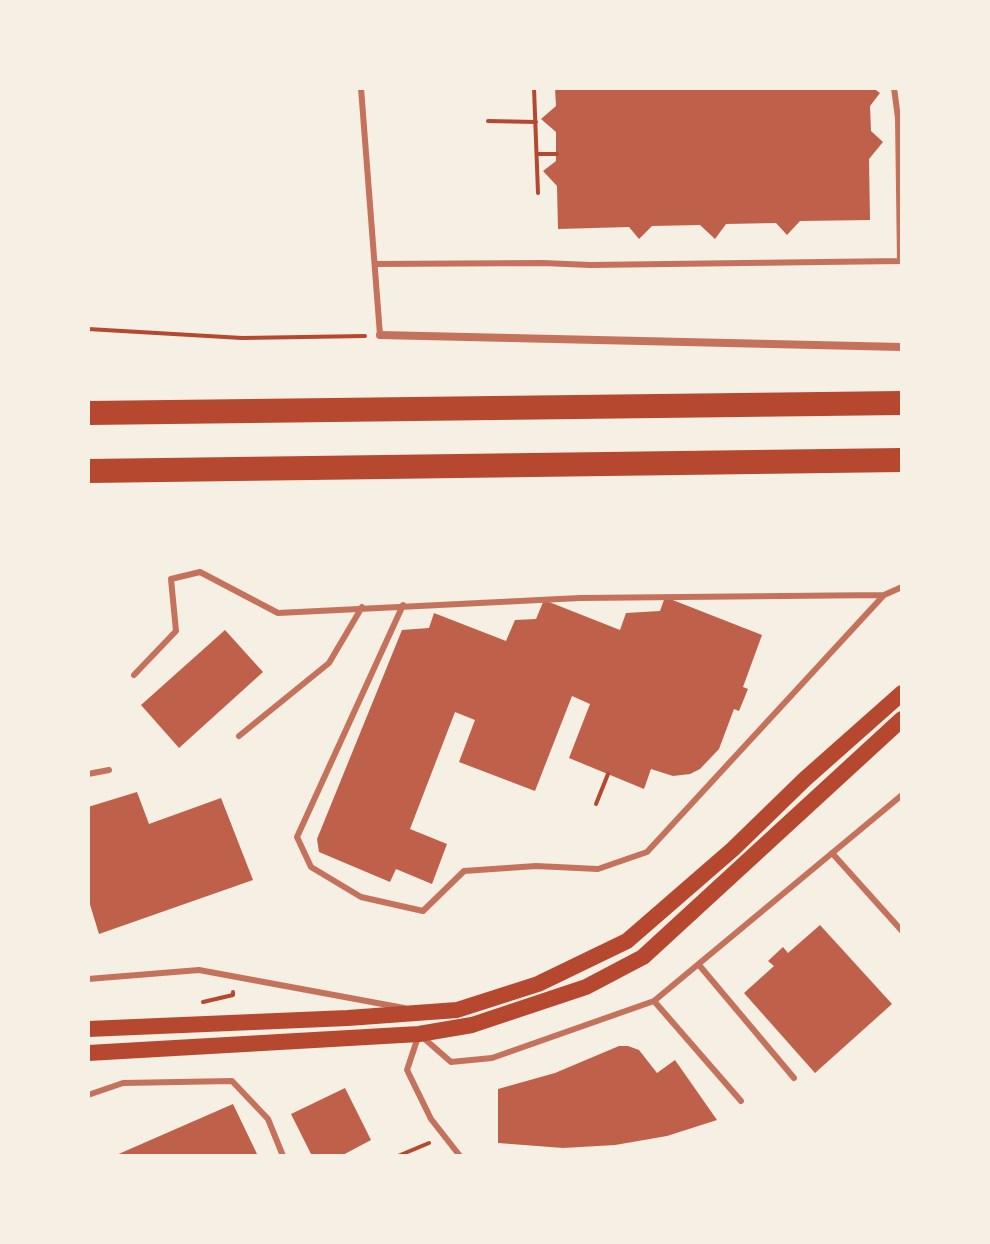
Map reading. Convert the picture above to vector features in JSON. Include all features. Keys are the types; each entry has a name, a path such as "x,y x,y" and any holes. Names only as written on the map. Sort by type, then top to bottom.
{"highway":[{"path":"88,413 902,403"},
{"path":"88,471 902,460"}],"main road":[{"path":"88,1029 457,1010 538,984 627,941 733,849 805,779 902,693"},
{"path":"88,1053 419,1034 472,1025 586,987 643,957 902,719"}],"street":[{"path":"380,335 902,347"}],"lane":[{"path":"361,88 380,335"},
{"path":"375,264 900,261 898,118 894,88"},
{"path":"134,675 176,631 171,579 200,572 278,613 580,598 884,595"},
{"path":"403,605 297,837 311,867 361,897 423,911 464,871 536,866 598,869 647,852 884,595 902,587"},
{"path":"239,736 329,663 362,607"},
{"path":"88,774 109,770"},
{"path":"460,1156 431,1119 407,1070 419,1034 451,1062 492,1058 654,1001 902,795"},
{"path":"832,853 902,931"},
{"path":"699,965 794,1078"},
{"path":"88,979 199,970 427,1012"},
{"path":"654,1001 741,1101"},
{"path":"88,1095 123,1083 232,1081 268,1119 283,1156"}],"path":[{"path":"534,88 538,193"},
{"path":"488,121 536,122"},
{"path":"537,154 557,154"},
{"path":"88,329 242,338 380,335"},
{"path":"596,804 608,774"},
{"path":"398,1156 446,1136"}],"building":[{"path":"555,88 873,88 880,93 870,106 871,131 883,142 869,159 870,220 800,221 787,235 776,223 726,224 715,239 700,225 652,226 639,239 629,227 558,229 557,186 543,171 556,161 556,132 541,119 556,106"},
{"path":"665,597 762,635 743,687 748,689 739,711 734,709 719,749 700,769 673,776 651,769 644,789 569,758 590,704 572,696 535,791 459,762 475,720 455,712 410,829 447,844 432,884 396,869 390,882 319,852 317,839 402,630 429,628 434,613 506,641 515,620 536,619 544,600 620,630 626,613 660,611"},
{"path":"225,630 263,672 179,748 141,705"},
{"path":"137,792 149,824 221,798 253,880 99,934 88,898 88,807"},
{"path":"820,925 892,1004 815,1073 744,993 774,966 768,961 783,947 788,953"},
{"path":"619,1046 639,1050 657,1073 675,1060 717,1120 667,1136 615,1145 563,1148 498,1143 498,1089 555,1073"},
{"path":"345,1088 371,1140 341,1156 312,1156 291,1114"},
{"path":"233,1104 258,1156 114,1156"}]}
